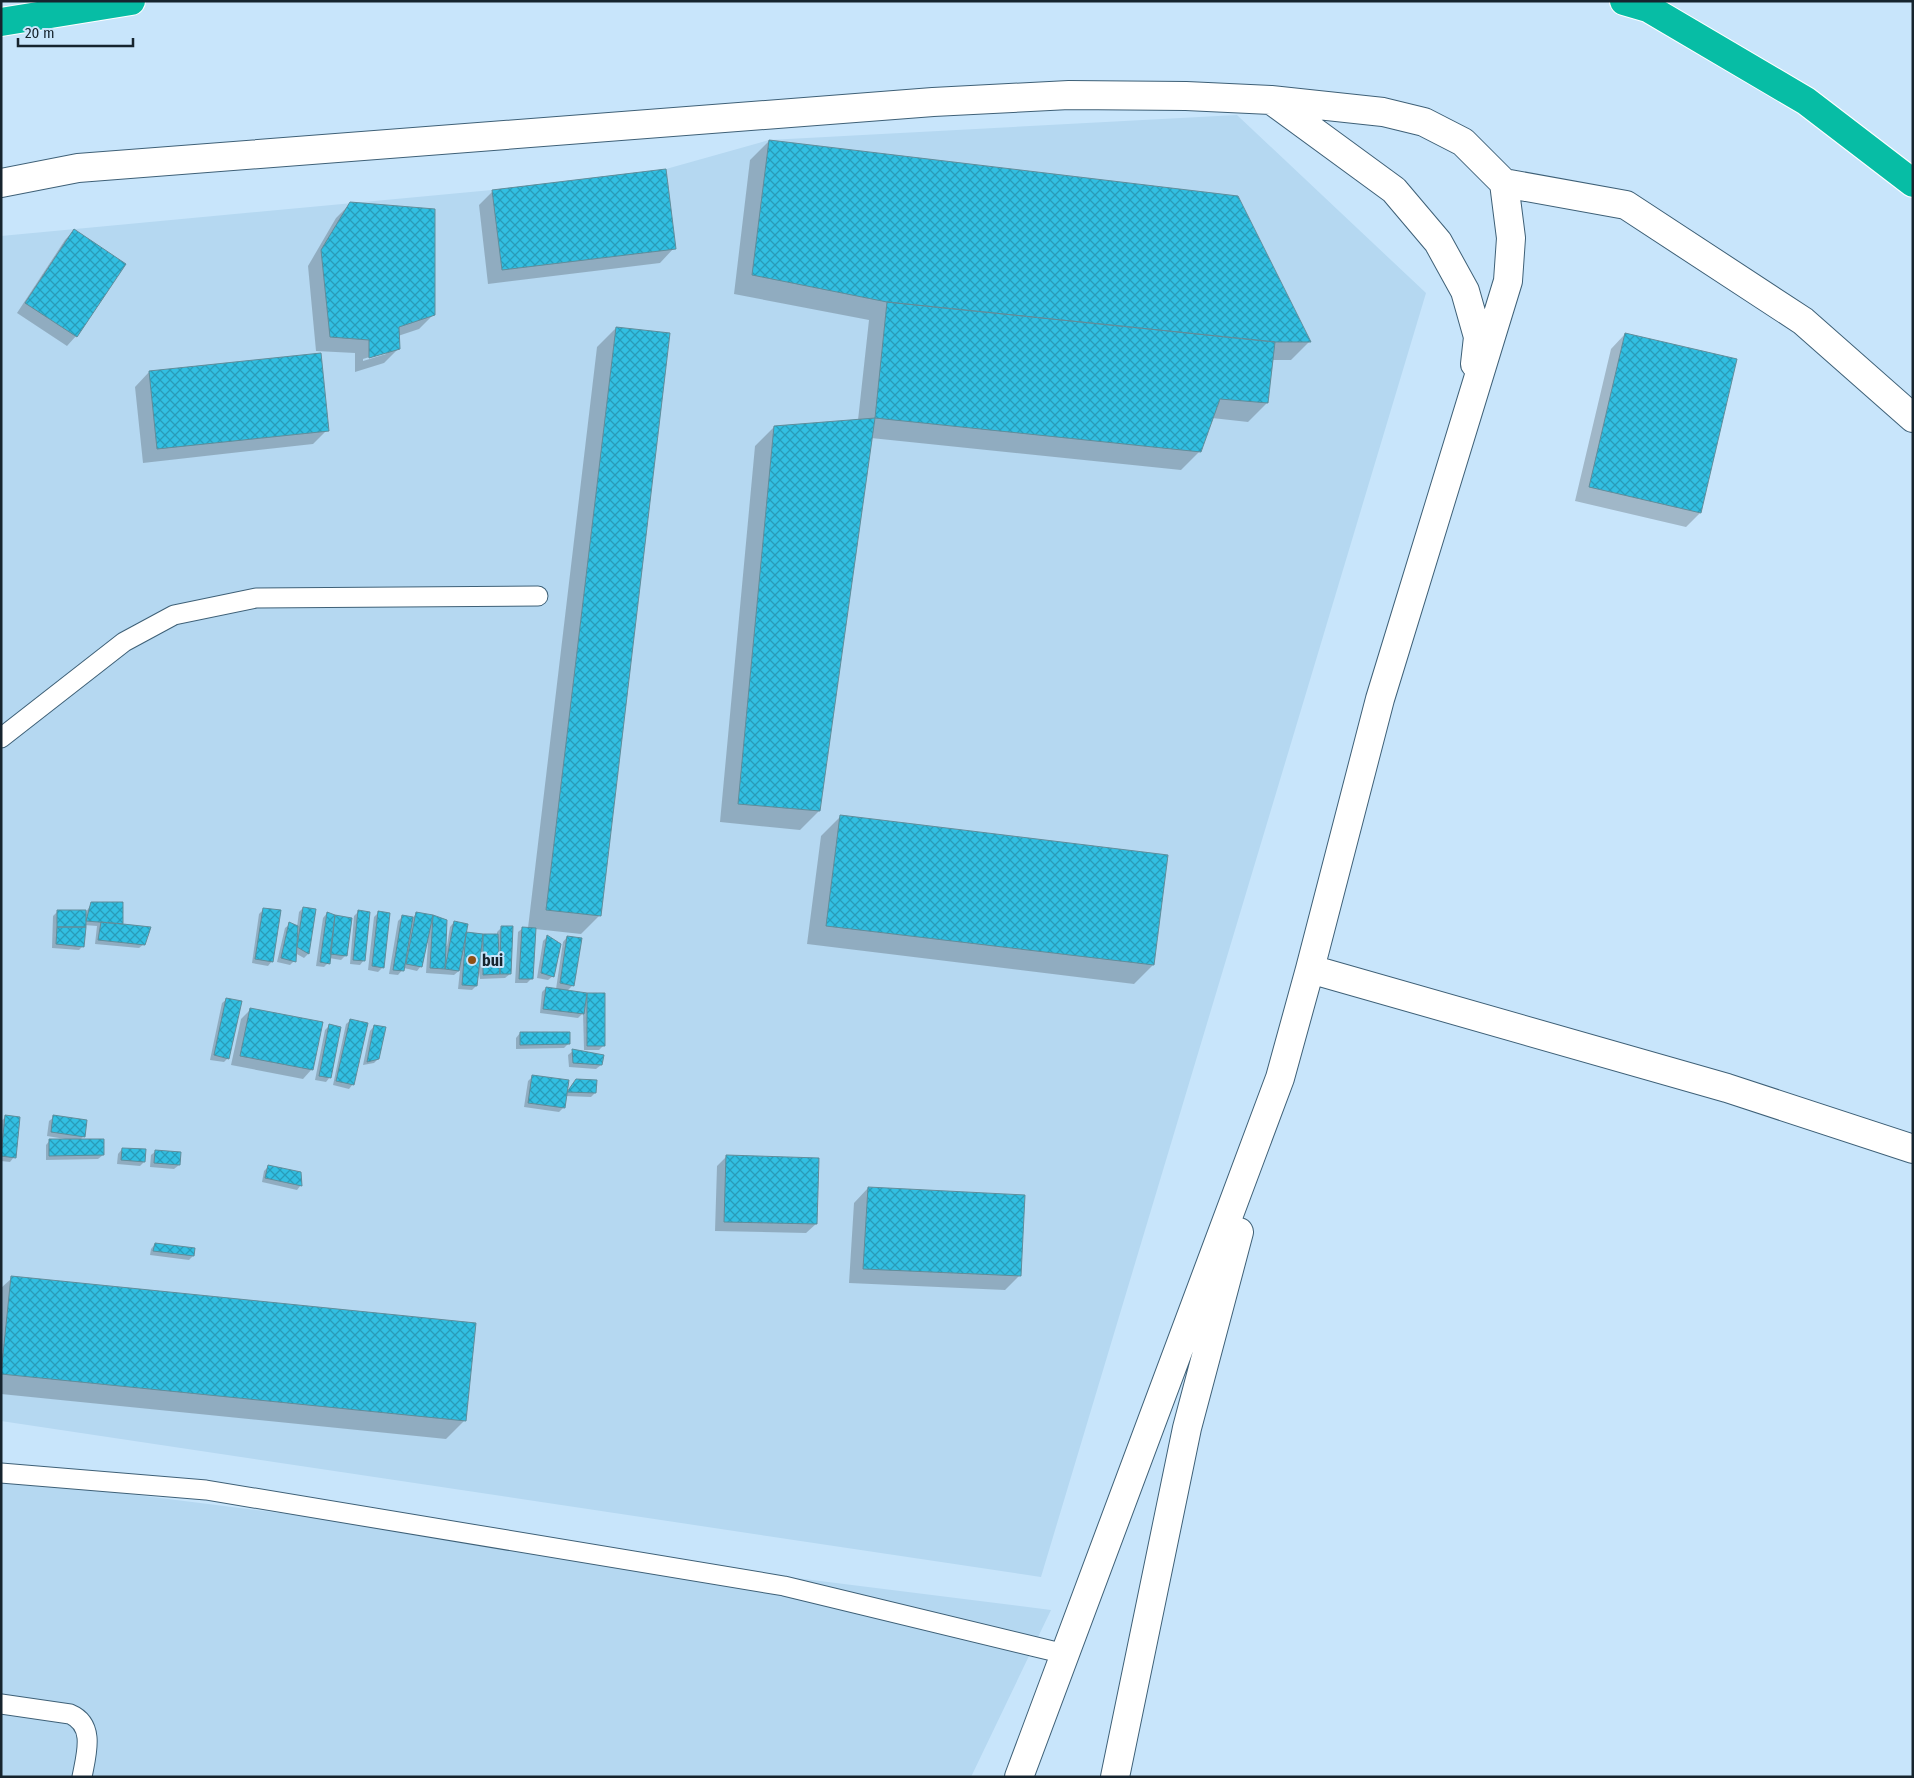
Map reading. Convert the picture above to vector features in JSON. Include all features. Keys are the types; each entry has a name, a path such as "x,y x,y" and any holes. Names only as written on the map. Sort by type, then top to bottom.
{"highway":[{"path":"1,22 131,1"},
{"path":"1624,1 1648,8 1806,101 1913,183"}],"street":[{"path":"1,183 78,168 933,102 1069,95 1186,96 1271,100 1383,112 1424,122 1464,142 1504,183 1626,205 1803,321 1913,418"},
{"path":"1271,100 1394,190 1438,242 1465,291 1478,337 1471,406"},
{"path":"1116,1777 1187,1428 1380,699 1508,282 1511,238 1504,183"},
{"path":"1310,969 1726,1088 1913,1149"},
{"path":"1019,1777 1280,1078"}],"lane":[{"path":"1,738 124,642 174,616 256,598 538,596"},
{"path":"1,1472 206,1490 784,1586 1065,1654"},
{"path":"1,1704 70,1714 78,1718 84,1724 87,1734 82,1777"}],"shaded area":[{"path":"1237,115 1426,293 1041,1577 1,1421 1,236 492,190 666,169 769,140"},
{"path":"1,1478 1051,1610 971,1777 1,1777"}],"building":[{"path":"769,140 1238,196 1311,342 1275,342 887,302 752,275"},
{"path":"666,169 676,249 502,270 492,190"},
{"path":"350,202 435,209 435,315 399,327 400,349 369,358 369,340 330,337 321,250"},
{"path":"74,229 126,264 77,337 25,303"},
{"path":"887,302 1275,342 1268,403 1220,399 1201,452 875,418"},
{"path":"616,327 670,333 601,916 546,910"},
{"path":"1625,333 1737,359 1701,513 1589,487"},
{"path":"321,353 329,431 157,449 149,371"},
{"path":"875,418 820,811 738,804 774,426"},
{"path":"840,815 1168,855 1154,965 826,926"},
{"path":"91,902 123,902 123,924 86,921"},
{"path":"303,907 316,909 309,954 297,947"},
{"path":"263,908 281,910 273,962 255,959"},
{"path":"57,910 86,910 86,927 57,927"},
{"path":"358,910 370,912 365,961 353,960"},
{"path":"378,911 390,913 384,968 372,966"},
{"path":"327,912 335,915 330,964 320,962"},
{"path":"416,912 433,915 422,967 406,964"},
{"path":"335,915 352,918 347,956 330,954"},
{"path":"402,915 413,917 404,971 393,970"},
{"path":"433,915 447,920 445,969 430,968"},
{"path":"454,921 468,924 459,971 445,969"},
{"path":"101,922 151,927 145,945 98,940"},
{"path":"289,922 298,926 296,962 281,958"},
{"path":"501,926 513,926 511,974 500,974"},
{"path":"57,927 86,927 84,947 56,944"},
{"path":"522,927 536,928 533,979 519,979"},
{"name":"bui","path":"466,932 483,934 477,986 462,985"},
{"path":"483,934 498,934 500,974 483,975"},
{"path":"547,935 561,944 554,977 541,973"},
{"path":"567,936 582,938 574,986 560,983"},
{"path":"546,987 587,993 584,1014 543,1009"},
{"path":"587,993 605,993 605,1046 587,1046"},
{"path":"226,998 242,1001 229,1059 214,1055"},
{"path":"250,1008 323,1022 313,1070 240,1056"},
{"path":"350,1019 368,1023 354,1085 336,1081"},
{"path":"329,1024 341,1027 331,1078 319,1076"},
{"path":"374,1025 386,1027 379,1059 367,1062"},
{"path":"520,1032 570,1032 570,1044 520,1045"},
{"path":"572,1049 604,1055 602,1065 573,1063"},
{"path":"532,1075 569,1080 565,1108 528,1103"},
{"path":"576,1079 597,1080 596,1093 567,1092"},
{"path":"5,1115 20,1117 16,1158 1,1156"},
{"path":"53,1115 87,1120 85,1137 51,1132"},
{"path":"49,1139 104,1139 104,1155 49,1156"},
{"path":"122,1148 146,1149 145,1162 121,1160"},
{"path":"155,1150 181,1152 180,1165 154,1163"},
{"path":"726,1155 819,1158 817,1224 724,1222"},
{"path":"268,1165 301,1172 302,1186 265,1178"},
{"path":"868,1187 1025,1195 1021,1276 863,1269"},
{"path":"155,1243 195,1248 194,1256 153,1251"},
{"path":"11,1276 476,1323 466,1421 1,1374"}],"place":[{"name":"bui","path":"472,960"}]}
